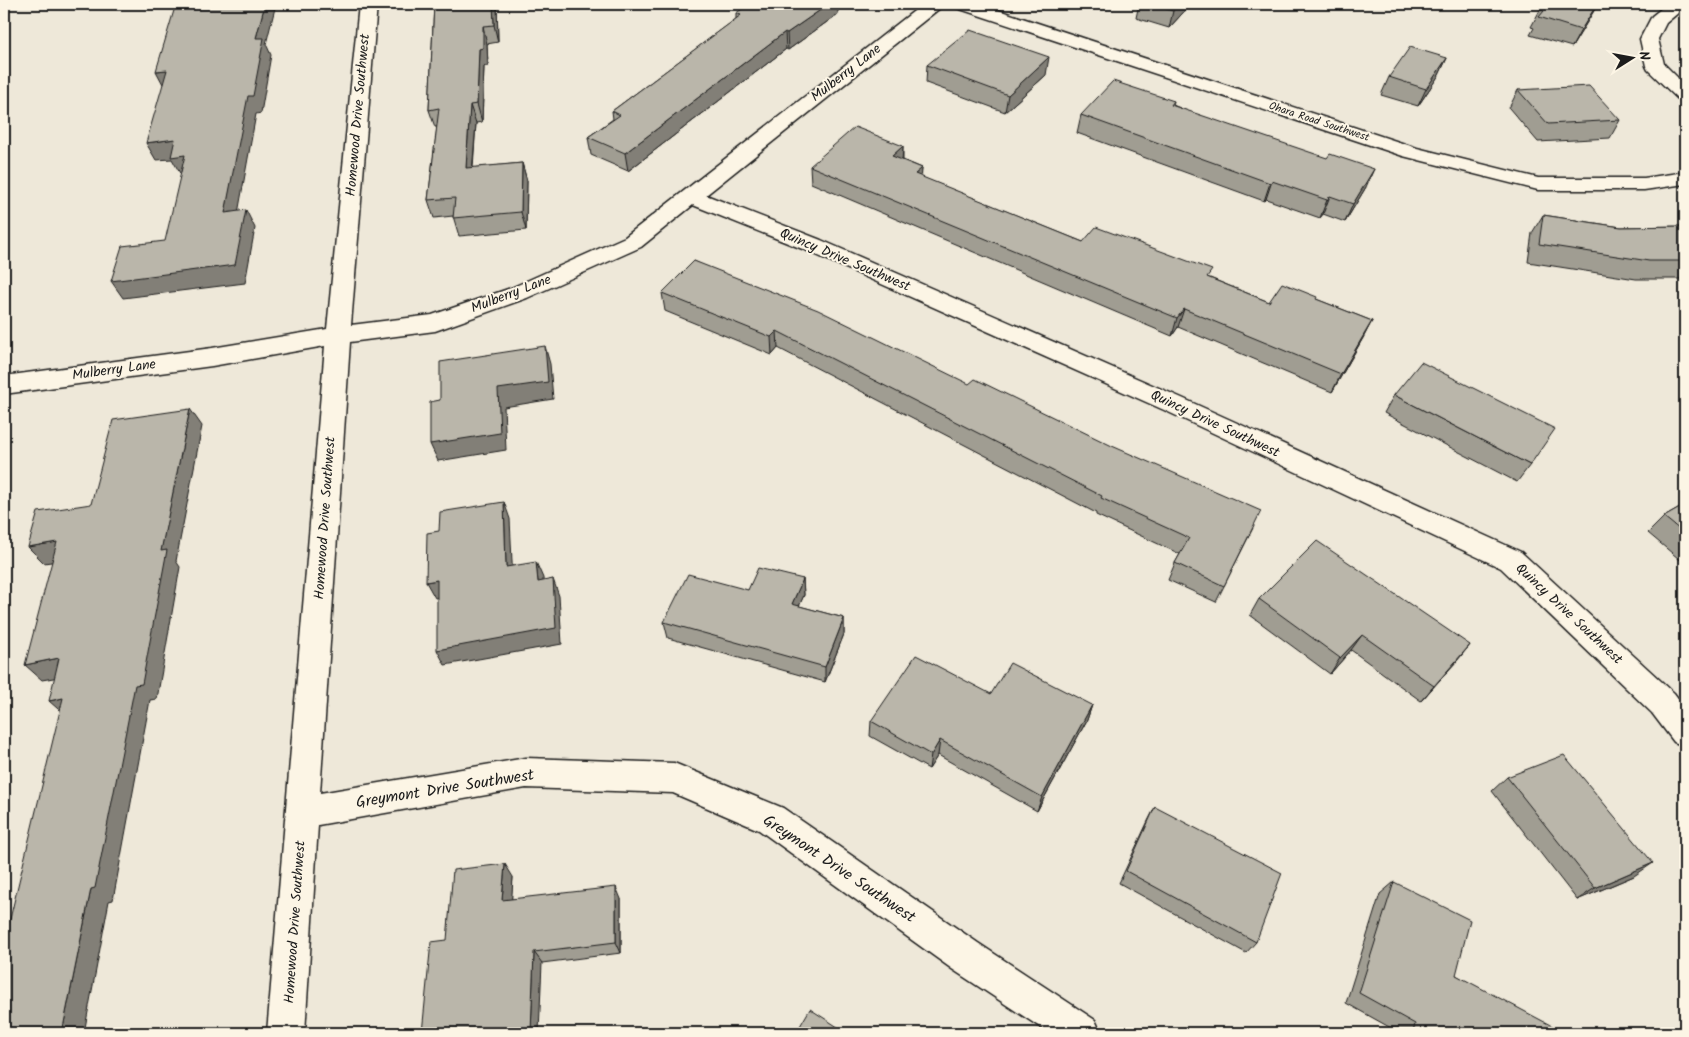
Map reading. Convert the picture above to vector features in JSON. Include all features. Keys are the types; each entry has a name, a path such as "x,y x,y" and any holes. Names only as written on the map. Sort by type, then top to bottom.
{"street":[{"name":"Homewood Drive Southwest","path":"286,1033 338,336 368,4"},
{"name":"Mulberry Lane","path":"4,385 212,357 338,336 435,323 519,293 633,242 934,4"},
{"name":"Ohara Road Southwest","path":"963,4 1410,152 1538,184 1644,184 1685,178"},
{"path":"1678,4 1658,20 1649,39 1655,66 1685,95"},
{"name":"Quincy Drive Southwest","path":"691,197 813,245 1173,404 1511,560 1663,703 1685,732"},
{"name":"Greymont Drive Southwest","path":"303,812 526,773 674,778 771,819 965,956 1082,1033"}],"building":[{"path":"208,4 265,4 256,38 264,38 253,96 248,96 225,213 246,210 235,265 111,281 122,246 165,241 185,155 171,157 175,139 146,143 167,70 156,71 175,7"},
{"path":"434,4 493,4 494,25 483,26 483,48 479,49 477,104 470,105 466,168 522,163 521,212 453,218 455,198 428,200 439,108 429,110"},
{"path":"750,4 829,4 787,33 785,32 625,153 588,137 620,115 612,111 741,15 736,13"},
{"path":"1149,4 1180,4 1173,11"},
{"path":"1544,4 1597,4 1581,30 1539,17 1544,11 1540,10"},
{"path":"970,30 1049,57 1008,95 927,65"},
{"path":"1410,47 1447,58 1426,89 1389,77"},
{"path":"1113,81 1174,101 1171,105 1327,158 1330,154 1374,169 1353,204 1330,196 1327,200 1272,181 1270,183 1081,115"},
{"path":"1589,86 1620,120 1548,124 1518,90"},
{"path":"855,127 903,146 892,156 922,168 915,174 1083,242 1096,227 1212,270 1207,277 1269,302 1282,283 1317,297 1316,299 1372,321 1341,374 1184,309 1177,318 810,166"},
{"path":"1543,215 1621,227 1685,226 1685,261 1649,261 1539,244"},
{"path":"694,261 818,310 969,384 975,379 1112,446 1261,511 1224,586 1175,563 1189,538 1101,498 1102,496 777,331 771,337 662,293"},
{"path":"545,346 548,382 498,389 500,433 430,444 430,402 440,400 440,362"},
{"path":"1421,362 1555,429 1530,465 1394,395"},
{"path":"190,409 161,551 167,550 142,684 135,685 95,888 91,889 62,1033 4,1033 4,944 63,698 49,701 59,658 25,665 57,542 28,547 38,512 91,504 113,420"},
{"path":"504,502 506,567 536,562 538,582 553,579 556,628 437,650 437,580 426,582 427,533 439,531 440,512"},
{"path":"1685,505 1685,534 1664,517"},
{"path":"1317,541 1470,645 1434,686 1362,635 1340,658 1259,599"},
{"path":"758,568 803,579 792,604 844,618 825,667 664,622 688,574 748,590"},
{"path":"916,655 991,694 1010,663 1092,705 1042,797 940,740 931,755 871,721"},
{"path":"1564,755 1653,863 1595,888 1507,777"},
{"path":"1155,807 1282,873 1256,942 1126,871"},
{"path":"505,864 502,900 616,887 616,942 534,952 531,1033 422,1033 431,942 447,940 453,870"},
{"path":"1394,882 1470,920 1456,975 1554,1027 1552,1033 1413,1033 1415,1024 1359,993"},
{"path":"810,1009 847,1033 796,1033"}]}
